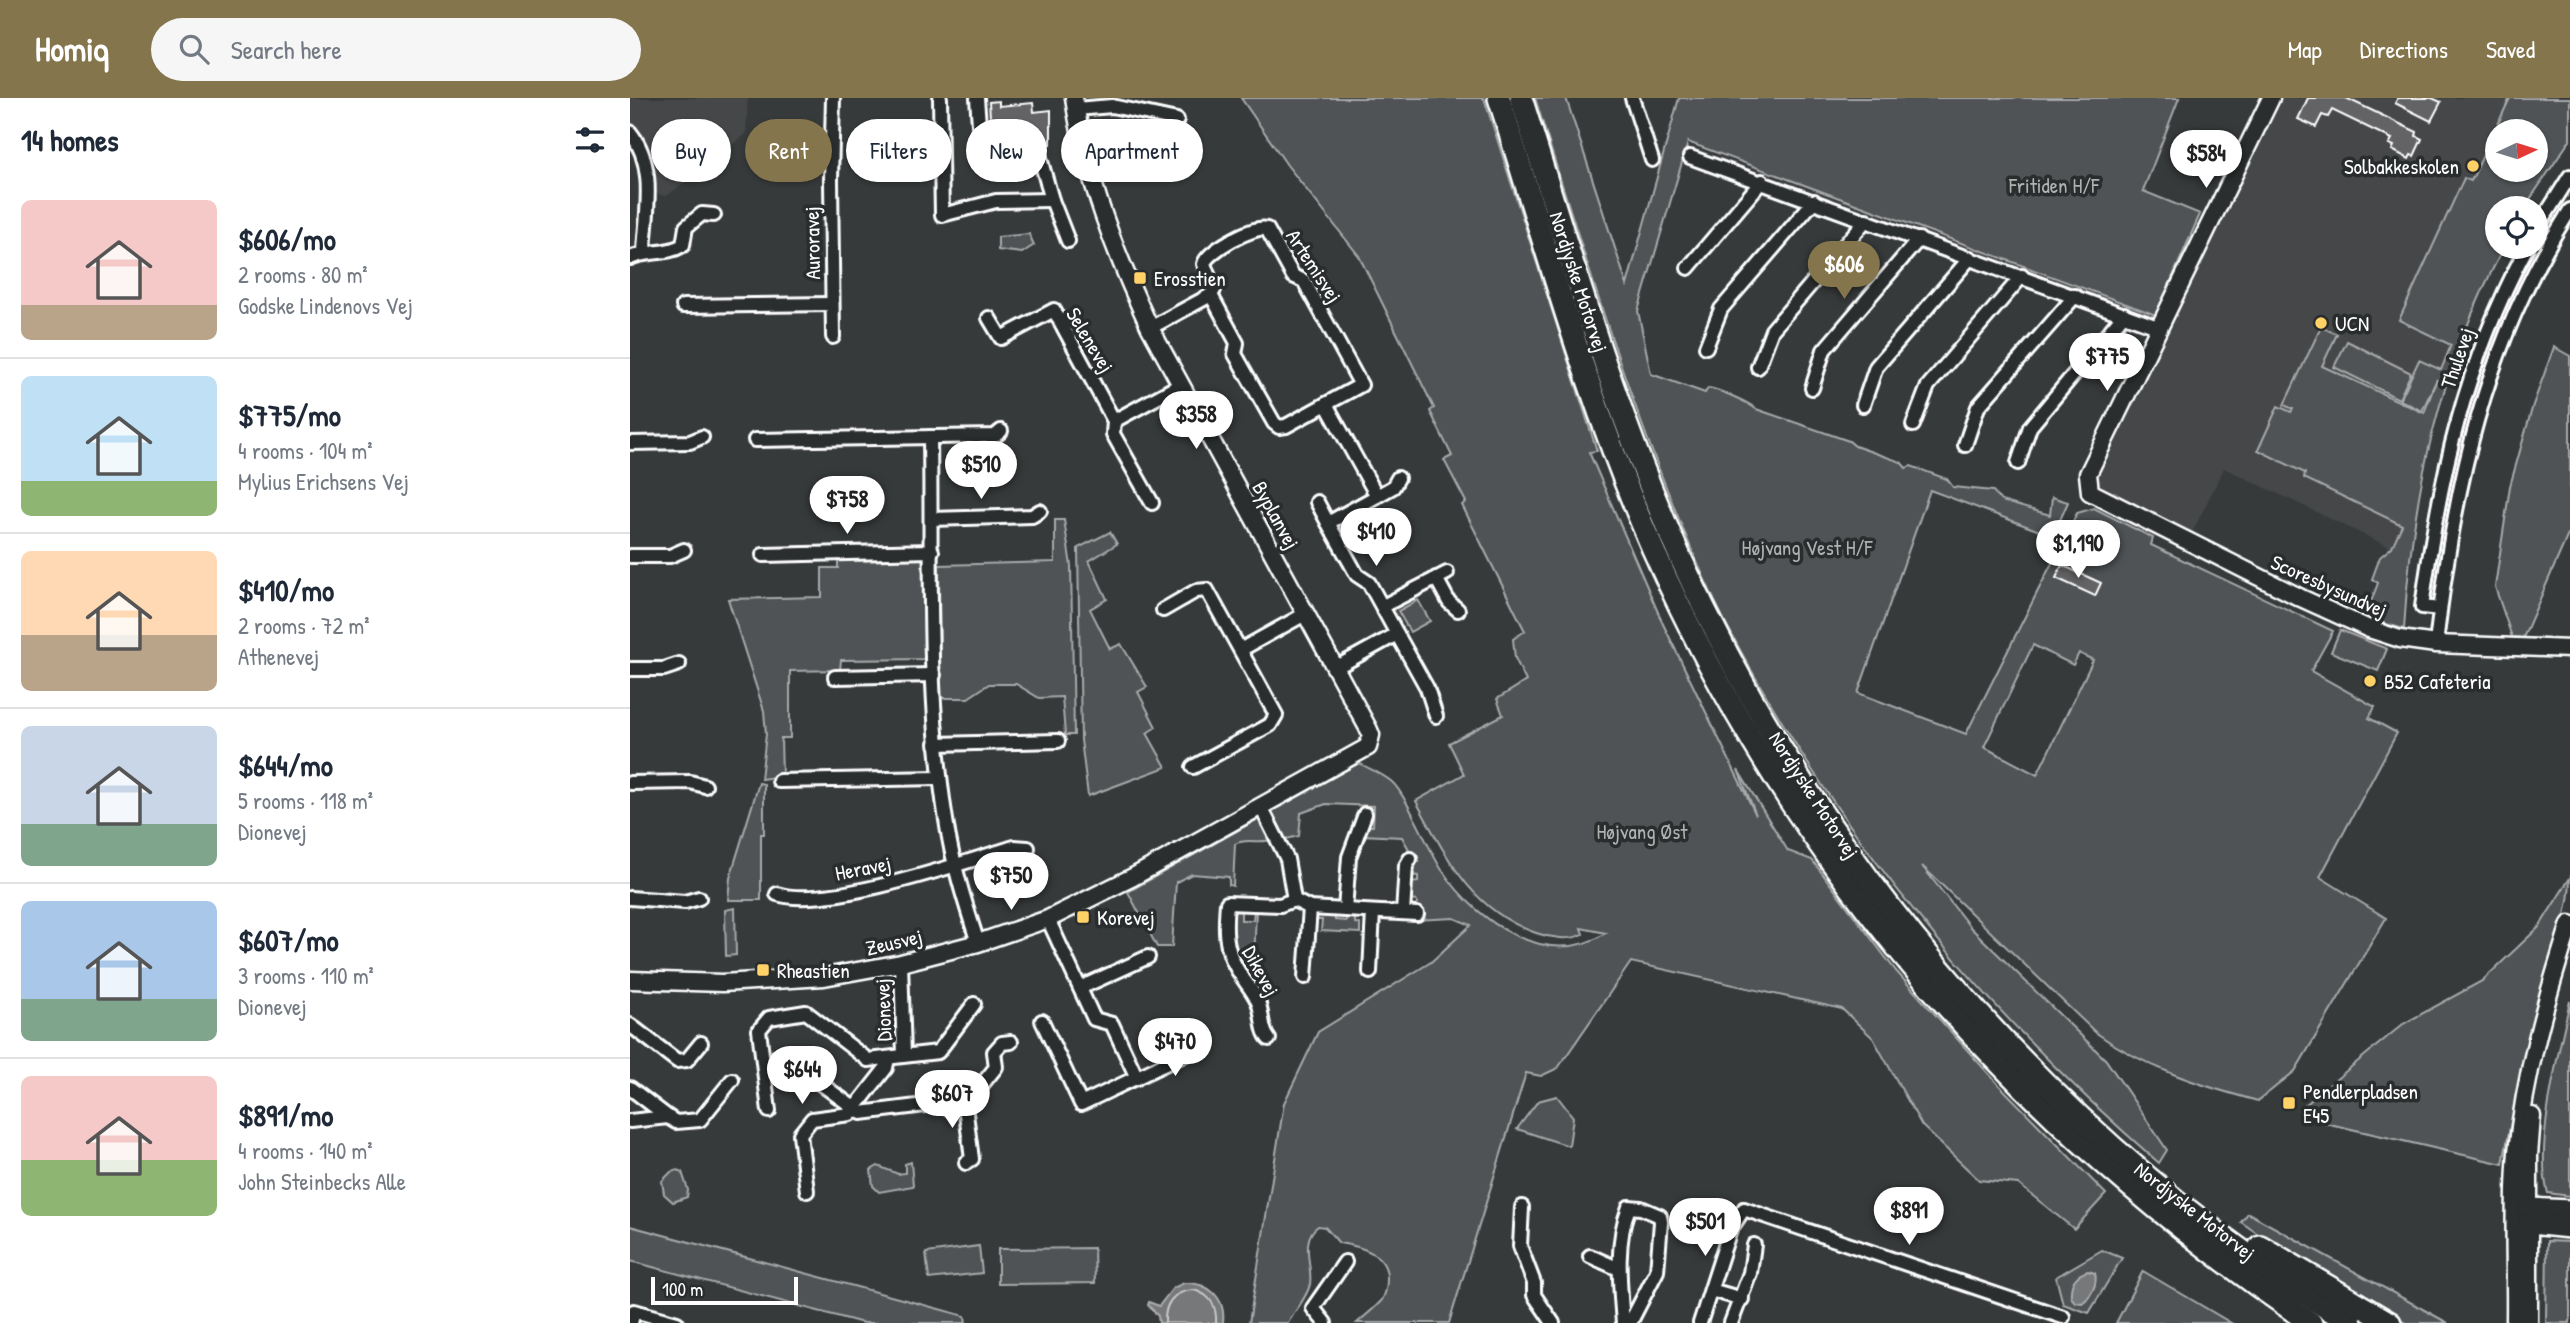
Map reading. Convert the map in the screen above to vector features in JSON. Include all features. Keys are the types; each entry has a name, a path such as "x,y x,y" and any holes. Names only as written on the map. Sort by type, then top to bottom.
{"highway":[{"name":"Nordjyske Motorvej","path":"1499,98 1576,342 1635,504 1699,646 1770,770 1814,838 1880,928 1987,1053 2066,1131 2215,1256 2311,1323"},
{"name":"Nordjyske Motorvej","path":"1521,98 1634,445 1679,556 1750,696 1818,805 1884,898 1944,972 2019,1055 2093,1128 2148,1176 2235,1244 2351,1323"},
{"path":"1944,972 2155,1170 2240,1233 2390,1323"},
{"path":"2529,1216 2570,1211"},
{"path":"2529,1216 2570,1227"},
{"path":"2215,1256 2297,1323"}],"street":[{"name":"Auroravej","path":"833,98 833,338"},
{"path":"940,98 942,215 996,201 1052,200"},
{"path":"977,98 981,151 991,158 1040,158 1068,241"},
{"path":"1632,98 1652,160"},
{"path":"1690,158 1762,181 2160,328 2271,98"},
{"name":"Byplanvej","path":"1173,119 1112,106 1075,103 1099,201 1127,278 1150,328 1370,732 1370,743"},
{"path":"630,132 642,151 647,171 643,251"},
{"path":"2548,211 2570,176"},
{"path":"1688,268 1762,181"},
{"path":"1706,347 1721,309 1814,201"},
{"name":"Thulevej","path":"2436,644 2452,520 2476,419 2511,322 2538,266 2570,210"},
{"path":"630,258 643,251 674,251 683,245 686,227 702,214 714,215"},
{"path":"1758,367 1772,330 1866,220"},
{"name":"Artemisvej","path":"1254,229 1267,229 1293,276 1304,281 1364,388 1279,427 1273,423 1235,354 1237,344 1211,295 1213,284 1204,264 1208,255 1254,229"},
{"path":"1812,388 1824,350 1919,239"},
{"path":"1863,405 1876,367 1970,258"},
{"name":"Thulevej","path":"2440,609 2422,607 2434,517 2458,414 2494,314 2521,259"},
{"path":"1913,425 1928,386 2022,276"},
{"path":"1150,328 1211,295"},
{"path":"1965,445 1978,407 2075,296"},
{"name":"Auroravej","path":"683,306 832,304"},
{"name":"Selenevej","path":"989,318 1001,338 1054,310 1114,421 1113,434 1152,503"},
{"path":"2018,463 2030,428 2124,314"},
{"name":"Thulevej","path":"2494,314 2511,322"},
{"name":"Scoresbysundvej","path":"2160,328 2088,474 2090,492 2264,580 2370,629 2400,639 2436,644 2570,649"},
{"path":"1114,421 1180,385"},
{"path":"1326,404 1377,496"},
{"name":"Thulevej","path":"2458,414 2476,419"},
{"path":"755,440 995,436 1001,431"},
{"path":"630,443 690,442 702,437"},
{"path":"930,437 936,744 955,865 978,943"},
{"path":"1328,523 1393,487 1398,478"},
{"path":"1317,502 1357,575 1369,583 1383,606 1427,688 1436,716"},
{"path":"932,519 1032,516 1040,510"},
{"path":"2434,517 2452,520"},
{"path":"630,556 670,556 684,550"},
{"path":"763,555 932,551"},
{"path":"1383,606 1441,575 1449,602 1458,610"},
{"path":"1163,610 1196,591 1207,590 1274,708 1275,721 1194,767"},
{"path":"1242,649 1306,614"},
{"path":"1335,668 1397,634"},
{"path":"630,669 664,669 679,664"},
{"path":"835,677 934,675"},
{"path":"936,744 1058,741"},
{"name":"Zeusvej","path":"630,980 760,982 824,977 901,963 978,943 1048,919 1133,877 1362,752 1370,743"},
{"path":"779,781 940,778"},
{"path":"630,783 690,782 705,786"},
{"path":"1261,807 1287,859 1294,900 1310,908 1417,914"},
{"path":"1345,910 1349,857 1365,814"},
{"name":"Heravej","path":"777,894 791,899 847,892 1014,848 1028,848"},
{"path":"1403,913 1406,866 1410,859"},
{"path":"630,898 685,902 699,898"},
{"name":"Dikevej","path":"1269,1039 1264,1034 1262,1012 1256,998 1228,953 1225,929 1227,903 1280,905 1294,900"},
{"name":"Dikevej","path":"1305,977 1310,908"},
{"path":"1370,972 1373,912"},
{"path":"1048,919 1094,1019 1112,1024 1138,1078"},
{"path":"2515,1323 2515,1186 2521,1122 2537,1039 2570,924"},
{"path":"2529,1323 2529,1156 2536,1088 2545,1041 2570,945"},
{"path":"1080,988 1148,957"},
{"name":"Dionevej","path":"901,963 904,1055"},
{"name":"Dionevej","path":"769,1111 759,1030 769,1018 806,1012 868,1060 938,1052 974,1004"},
{"path":"1042,1021 1081,1104 1190,1052"},
{"path":"630,1025 677,1061 687,1060 701,1043"},
{"path":"777,1057 784,1057 861,1114 941,1103 949,1108 965,1106 996,1067 994,1052 1002,1043 1011,1042"},
{"name":"Dionevej","path":"854,1109 886,1068 888,1058"},
{"path":"630,1088 676,1122 700,1120 733,1080"},
{"path":"630,1121 647,1101"},
{"path":"965,1106 972,1159 966,1163"},
{"path":"807,1191 800,1134 812,1119 850,1115 854,1109"},
{"path":"630,1121 668,1117"},
{"path":"1522,1207 1520,1247 1534,1283 1534,1295 1553,1323"},
{"path":"1623,1323 1619,1269 1624,1219 1629,1207 1641,1208 1660,1216 1657,1271 1630,1323"},
{"path":"1700,1323 1730,1230 1744,1209 2058,1318"},
{"path":"1731,1323 1750,1273 1754,1245"},
{"path":"1590,1256 1619,1269"},
{"path":"1325,1323 1313,1308 1345,1262"},
{"path":"1711,1290 1742,1299"},
{"path":"631,1323 634,1311 677,1323"}],"shaded area":[{"path":"630,98 748,98 745,135 731,146 731,119 651,119 651,160 630,122"},
{"name":"UCN","path":"2281,98 2569,98 2548,140 2548,119 2485,119 2485,182 2527,182 2520,196 2485,196 2485,259 2498,259 2477,303 2438,403 2417,495 2408,556 2224,468 2192,533 2100,488 2098,478"},
{"path":"653,182 685,182 667,196 654,194"}],"green space":[{"name":"Højvang Øst","path":"1241,98 1484,98 1597,451 1589,452 1663,624 1756,815 1738,770 1788,851 1812,860 1896,971 1997,1083 2106,1194 2074,1229 2018,1184 1979,1180 1922,1126 1873,1038 1842,1009 1631,962 1558,1068 1541,1076 1526,1073 1449,1323 1357,1323 1382,1300 1386,1287 1386,1270 1378,1257 1371,1252 1339,1243 1325,1227 1318,1226 1312,1232 1308,1245 1309,1289 1288,1323 1249,1323 1284,1103 1318,1032 1431,962 1471,925 1454,918 1416,920 1417,901 1409,900 1410,883 1418,882 1418,876 1410,875 1411,866 1418,862 1418,858 1411,853 1402,837 1362,835 1364,826 1373,826 1374,806 1326,804 1301,813 1299,836 1286,839 1271,811 1359,763 1384,776 1398,788 1442,870 1456,889 1493,922 1514,935 1537,943 1560,946 1583,943 1606,933 1581,928 1583,934 1578,936 1548,936 1513,923 1494,911 1463,880 1450,862 1416,801 1464,774 1449,743 1503,715 1497,699 1526,681 1515,658 1513,639 1525,631 1462,505 1466,502 1444,460 1452,456 1430,411 1434,408 1359,256 1287,165"},
{"path":"1535,98 1566,98 1627,285 1679,98 2179,98 2143,191 2200,214 2156,315 1688,142 1638,311 1651,374 1705,393 1708,388 1725,393 1756,409 1901,462 1906,468 1911,466 1947,479 1953,487 1993,491 2001,501 2050,515 2052,497 2068,502 2053,536 1930,490 1858,693 1966,734 2077,513 2094,508 2153,538 2151,545 2333,631 2311,671 2375,707 2369,718 2397,733 2320,877 2386,918 2295,1071 2258,1101 2173,1074 2133,1055 2095,1032 1922,866 1970,927 2106,1060 2167,1150 2159,1163 2106,1116 2007,1017 1915,912 1873,857 1832,800 1781,720 1735,642 1705,580 1634,402","holes":["2033,645 2073,665 2079,653 2093,660 2037,775 1984,747"]},
{"path":"2510,98 2570,98 2570,140 2548,173 2548,119 2500,119"},
{"path":"2485,151 2485,182 2542,182 2532,196 2485,196 2485,259 2498,259 2462,339 2433,432 2414,529 2404,629 2365,618 2378,583 2372,579 2380,557 2392,547 2402,525 2304,478 2305,473 2258,450 2278,406 2291,412 2293,409 2284,405 2321,327 2337,334 2322,366 2424,413 2437,379 2422,411 2400,400 2419,360 2441,370 2451,345 2399,320 2464,178 2471,181"},
{"path":"1029,234 1034,245 1022,253 998,250 998,237"},
{"path":"2347,341 2411,373 2399,399 2334,367"},
{"path":"2554,347 2570,356 2570,530 2523,638 2512,637 2495,587 2510,486 2533,405"},
{"path":"1055,520 1064,520 1071,566 1074,735 1065,735 1062,697 1039,698 1016,684 989,684 968,698 940,698 939,565 1055,562"},
{"path":"1110,532 1117,544 1089,561 1107,599 1090,609 1110,649 1121,644 1147,687 1138,692 1156,727 1147,733 1166,767 1088,796 1081,740 1078,548"},
{"path":"925,556 926,659 841,660 840,670 790,671 790,738 781,738 782,776 761,779 766,734 764,711 728,599 822,597 822,568 838,568 838,558"},
{"path":"1418,600 1430,621 1410,632 1398,611"},
{"path":"2340,630 2387,649 2378,671 2331,652"},
{"path":"759,783 764,784 761,900 728,900 730,878"},
{"path":"1262,817 1273,839 1235,844 1233,886 1229,885 1229,877 1192,874 1176,882 1172,947 1157,947 1128,892"},
{"path":"2570,878 2564,919 2531,1030 2503,1164 2308,1119 2299,1110 2403,1024 2482,981 2539,927"},
{"path":"735,908 736,955 726,956 725,910"},
{"path":"1241,909 1241,920 1253,920 1256,910 1254,962 1237,960 1231,948 1232,910"},
{"path":"1316,913 1335,913 1335,920 1346,921 1347,914 1351,914 1355,923 1360,924 1360,933 1321,931 1322,920 1314,920"},
{"path":"2570,1001 2570,1196 2548,1193 2544,1174 2544,1151 2550,1099"},
{"path":"1557,1096 1573,1117 1569,1146 1517,1129 1538,1101"},
{"path":"911,1162 913,1186 879,1192 873,1186 871,1170 878,1166 898,1174 905,1173 905,1164"},
{"path":"671,1172 682,1172 688,1190 687,1197 673,1202 664,1194 662,1181"},
{"path":"2248,1213 2448,1323 2406,1323 2271,1243 2241,1222"},
{"path":"630,1226 965,1316 966,1323 863,1323 630,1261"},
{"path":"2547,1241 2570,1242 2570,1323 2546,1323"},
{"path":"979,1246 982,1273 929,1279 926,1253"},
{"path":"1094,1248 1095,1283 998,1284 998,1249"},
{"path":"2102,1250 2122,1258 2089,1313 2063,1304 2056,1277"},
{"path":"2143,1271 2231,1323 2116,1323"}],"water":[{"path":"2088,1271 2095,1273 2093,1290 2082,1303 2075,1302 2071,1297 2072,1284 2079,1275"},
{"path":"1184,1283 1201,1285 1214,1293 1222,1306 1223,1323 1159,1323 1158,1316 1148,1305 1149,1302 1159,1306 1173,1288"}],"building":[{"name":"Solbakkeskolen","path":"2308,98 2346,98 2417,132 2416,136 2422,139 2414,156 2411,155 2409,159 2392,150 2394,146 2389,144 2392,139 2332,110 2328,117 2322,115 2316,127 2298,119"},
{"name":"Solbakkeskolen","path":"2398,98 2432,98 2441,102 2431,121 2395,103"},
{"path":"999,101 999,106 1033,103 1034,112 1051,110 1051,144 1047,144 1047,119 990,119 989,102"},
{"path":"2062,565 2101,583 2095,596 2056,578"}],"place":[{"name":"Solbakkeskolen","path":"2473,166"},
{"name":"Erosstien","path":"1140,278"},
{"name":"UCN","path":"2321,323"},
{"name":"B52 Cafeteria","path":"2370,681"},
{"name":"Korevej","path":"1083,917"},
{"name":"Rheastien","path":"763,970"},
{"name":"Pendlerpladsen E45","path":"2289,1103"}],"park label":[{"name":"Fritiden H/F","path":"2054,185"},
{"name":"Højvang Vest H/F","path":"1807,547"}]}
